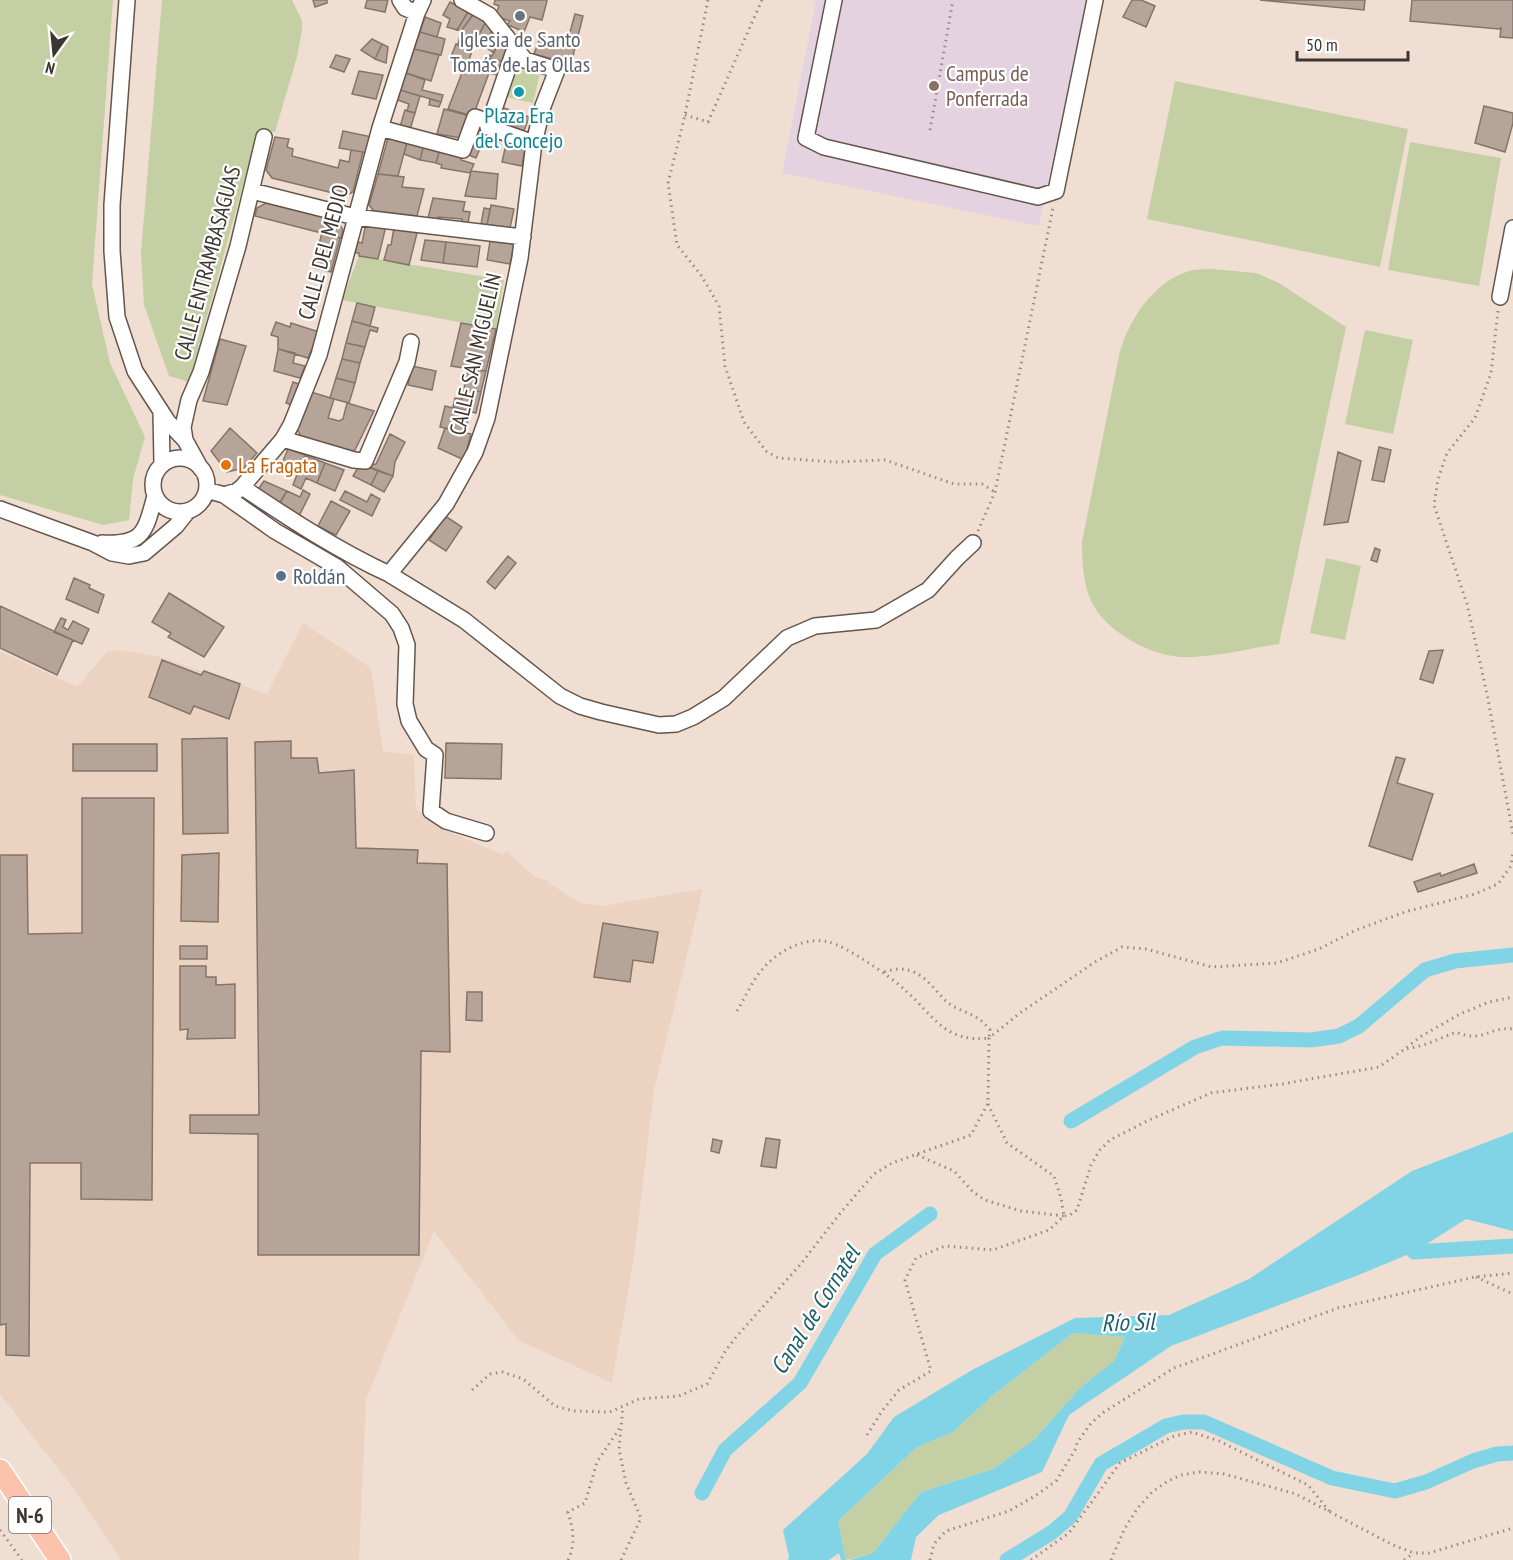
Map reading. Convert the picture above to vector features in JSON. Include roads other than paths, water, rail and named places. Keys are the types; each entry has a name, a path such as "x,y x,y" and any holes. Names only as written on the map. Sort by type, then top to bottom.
{"highway":[{"name":"N-6","path":"0,1470 60,1560"}],"street":[{"path":"0,509 93,543 112,553 129,556 144,553 176,526 188,511 201,502 207,490 205,476 184,440 135,371 117,317 112,205 127,0"},
{"name":"CALLE DEL MEDIO","path":"242,488 283,439 291,425 319,355 380,128 420,7 405,8 400,0"},
{"path":"462,0 489,15 525,60 557,70 543,106 534,143 488,127 515,48"},
{"path":"834,0 806,138 824,147 1038,197 1056,191 1095,0"},
{"path":"380,128 463,150 475,117 489,122"},
{"name":"CALLE ENTRAMBASAGUAS","path":"162,412 181,413 201,372 238,246 264,137"},
{"name":"CALLE SAN MIGUELÍN","path":"389,574 446,504 475,452 487,418 523,237 534,143"},
{"path":"252,191 355,216 523,237"},
{"path":"1500,297 1513,228"},
{"path":"283,439 354,460 365,461 407,362 411,342"},
{"path":"162,464 162,412 167,407 189,400"},
{"name":"CALLE ENTRAMBASAGUAS","path":"184,440 183,427 189,400"},
{"path":"188,511 174,512 165,508 155,496 152,482 162,464 173,459 180,458 194,462 201,469"},
{"path":"224,495 242,488 305,529 355,558 389,574 464,620 530,673 570,701 602,712 659,725 676,724 693,717 724,698 787,638 815,626 876,620 928,590 973,543"},
{"path":"207,490 224,495 275,531 337,567 392,614 407,645 405,704 409,721 426,749 435,755 431,811 446,821 486,833"},
{"path":"93,543 121,544 133,541 143,531 155,496"}],"water":[{"name":"Río Sil","path":"1513,1132 1513,1231 1466,1219 1414,1252 1171,1346 1069,1415 1042,1472 939,1515 916,1537 911,1560 849,1560 873,1553 921,1492 993,1469 1034,1440 1080,1388 1114,1361 1125,1337 1073,1333 992,1396 953,1432 917,1447 838,1521 846,1560 841,1560 839,1553 829,1560 788,1560 783,1530 867,1454 894,1417 972,1370 1075,1318 1169,1315 1249,1279 1412,1171"}],"waterway":[{"name":"Canal de Cornatel","path":"1071,1121 1195,1047 1222,1038 1311,1040 1339,1036 1359,1026 1425,970 1455,961 1513,955"},
{"name":"Canal de Cornatel","path":"702,1493 725,1450 800,1383 875,1254 930,1214"},
{"path":"1414,1252 1513,1246"},
{"path":"1007,1560 1051,1533 1070,1517 1101,1464 1166,1426 1183,1422 1204,1422 1332,1478 1395,1491 1426,1482 1473,1461 1497,1454 1513,1453"}],"place":[{"name":"Iglesia de Santo Tomás de las Ollas","path":"520,16"},
{"name":"Campus de Ponferrada","path":"934,86"},
{"name":"Plaza Era del Concejo","path":"519,92"},
{"name":"La Fragata","path":"226,465"},
{"name":"Roldán","path":"281,576"}]}
